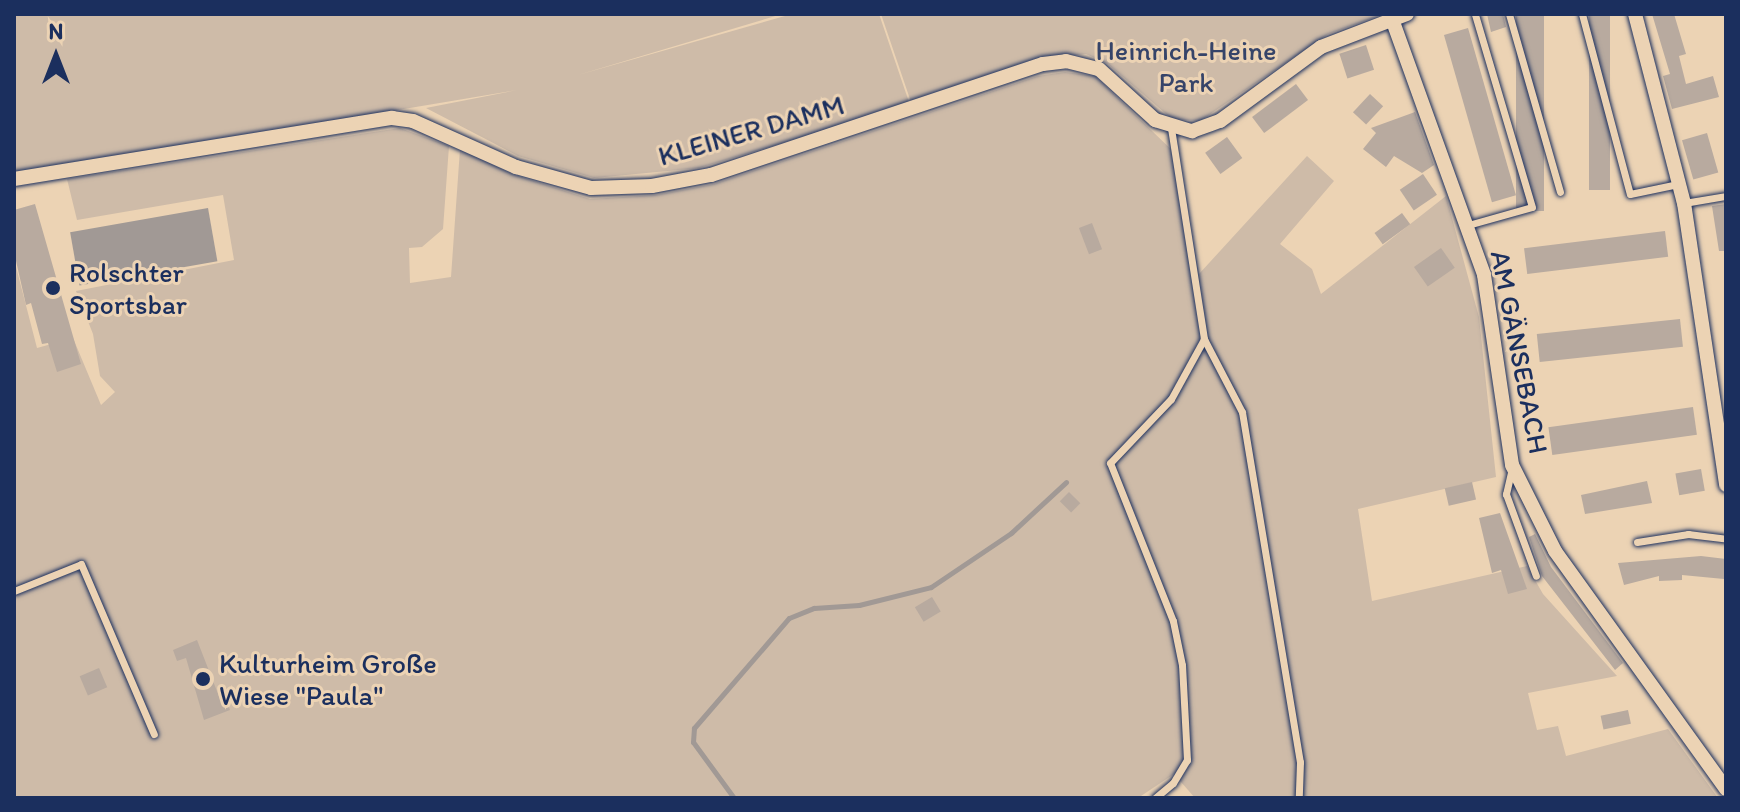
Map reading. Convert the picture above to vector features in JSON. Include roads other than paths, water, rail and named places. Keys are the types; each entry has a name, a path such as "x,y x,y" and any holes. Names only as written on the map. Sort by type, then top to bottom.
{"street":[{"path":"1171,128 1192,131 1220,121 1321,47 1407,14"},
{"path":"1635,14 1684,203 1718,372 1726,485"},
{"name":"AM GÄNSEBACH","path":"1392,19 1484,275 1512,465 1555,551 1726,789"},
{"name":"KLEINER DAMM","path":"14,179 392,118 413,121 516,167 591,188 652,186 711,175 1066,61 1099,69 1171,128"}],"lane":[{"path":"1468,225 1532,207 1475,14"},
{"path":"1509,14 1560,192"},
{"path":"1582,14 1630,194 1678,184"},
{"path":"1171,128 1204,339 1242,412 1300,762 1299,798"},
{"path":"1684,203 1726,196"},
{"path":"1155,798 1173,783 1187,760 1182,665 1173,621 1110,463 1171,399 1204,339"},
{"path":"1512,465 1506,494 1536,576"},
{"path":"1637,542 1688,534 1726,539"},
{"path":"14,591 81,564 154,734"}],"waterway":[{"path":"734,798 693,742 694,728 789,618 814,608 859,605 931,587 1011,533 1066,482"}],"place":[{"name":"Rolschter Sportsbar","path":"53,288"},
{"name":"Kulturheim Große Wiese \"Paula\"","path":"203,679"}],"park label":[{"name":"Heinrich-Heine Park","path":"1186,66"}]}
